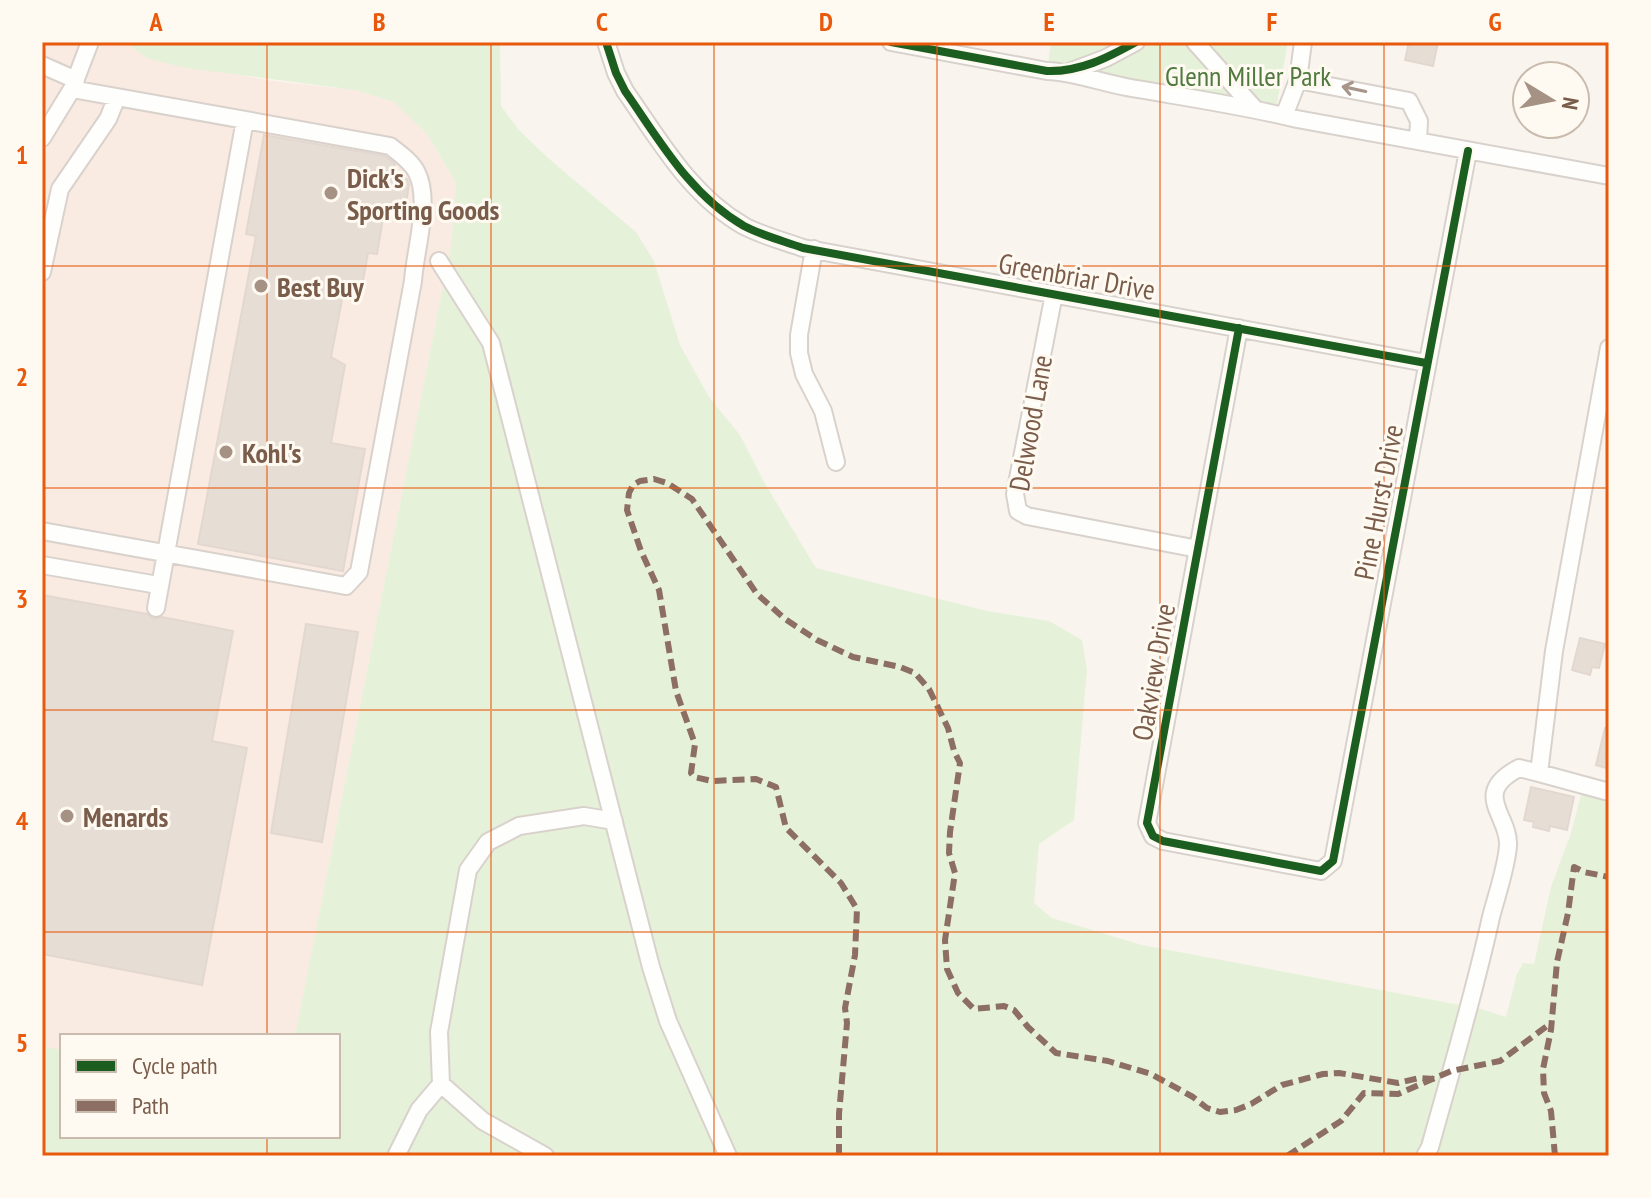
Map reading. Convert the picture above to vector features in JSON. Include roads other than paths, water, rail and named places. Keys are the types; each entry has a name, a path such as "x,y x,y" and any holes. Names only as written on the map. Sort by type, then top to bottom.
{"street":[{"path":"42,138 74,85 90,42"},
{"name":"Greenbriar Drive","path":"606,42 625,91 699,194 726,215 767,236 814,249 1426,363"},
{"path":"891,42 1047,71 1069,72 1114,85 1254,108 1609,176"},
{"path":"1069,72 1136,42"},
{"path":"1195,42 1254,108"},
{"path":"1284,116 1298,80 1303,42"},
{"path":"42,65 74,85 117,97 390,146 417,173 423,204 410,296 359,572 346,586 42,531"},
{"path":"1298,80 1409,101 1419,121 1418,141"},
{"path":"42,272 60,189 108,119 117,97"},
{"path":"156,608 245,120"},
{"name":"Pine Hurst Drive","path":"1333,861 1468,151"},
{"path":"814,249 799,335 799,353 804,374 823,411 836,462"},
{"path":"439,261 491,343 651,967 668,1021 728,1156"},
{"name":"Delwood Lane","path":"1054,294 1015,494 1018,511 1027,516 1198,549"},
{"name":"Oakview Drive","path":"1239,328 1148,830 1156,839 1163,841 1317,871 1330,866 1333,861"},
{"path":"1539,773 1554,651 1609,348"},
{"path":"42,565 158,585"},
{"path":"1430,1153 1481,964 1508,843 1495,807 1496,792 1505,776 1519,768 1609,792"},
{"path":"396,1156 419,1110 441,1084 439,1032 468,870 488,842 519,826 584,816 614,821"},
{"path":"441,1084 483,1121 545,1156"}],"place":[{"name":"Dick's Sporting Goods","path":"331,193"},
{"name":"Best Buy","path":"261,286"},
{"name":"Kohl's","path":"226,452"},
{"name":"Menards","path":"67,816"}],"park label":[{"name":"Glenn Miller Park","path":"1248,75"}]}
